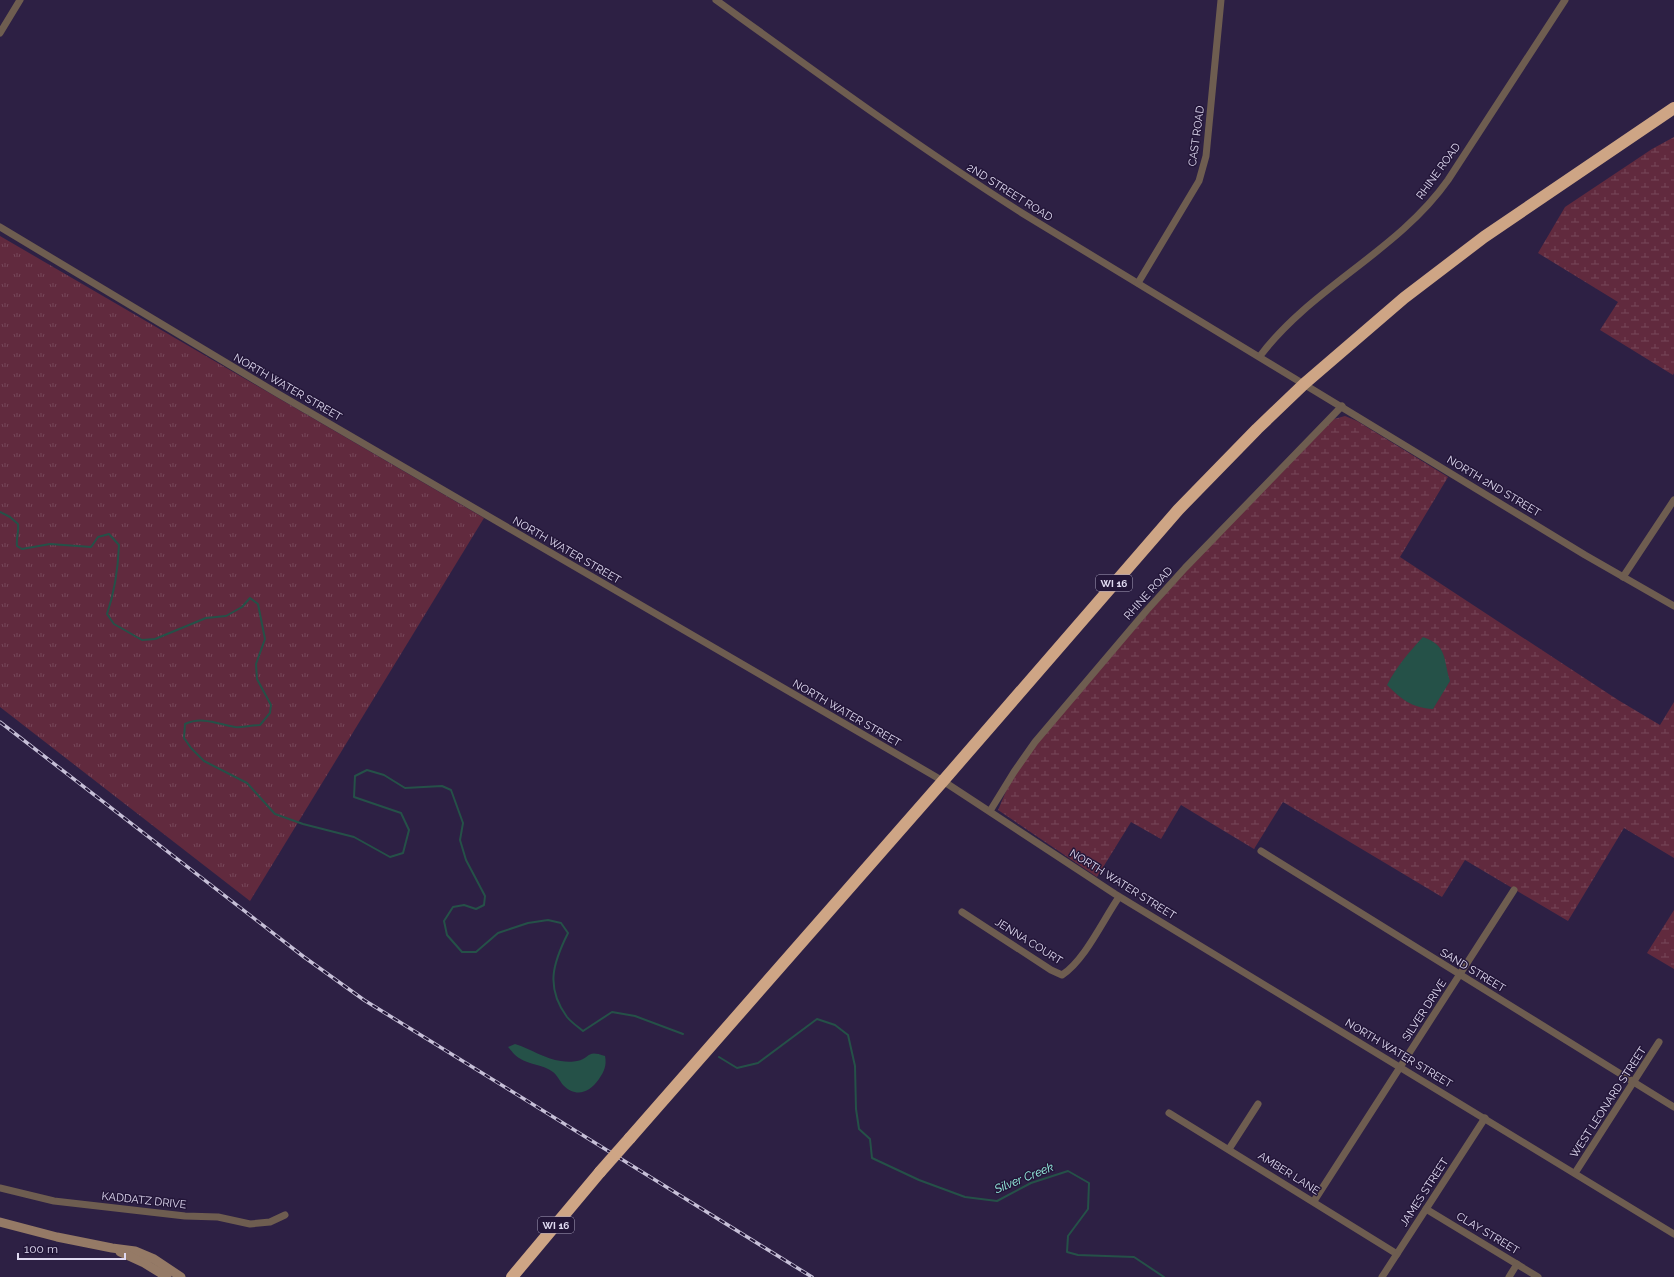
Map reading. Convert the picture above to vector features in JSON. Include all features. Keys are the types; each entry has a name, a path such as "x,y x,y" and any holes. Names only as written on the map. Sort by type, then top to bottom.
{"highway":[{"name":"WI 16","path":"512,1277 600,1172 943,781 1178,510 1251,434 1304,384 1404,298 1484,237 1674,108"}],"street":[{"path":"0,33 20,0"},
{"name":"2ND STREET ROAD","path":"716,0 854,100 959,173 1304,384"},
{"name":"CAST ROAD","path":"1138,283 1199,181 1206,156 1221,0"},
{"name":"RHINE ROAD","path":"1260,356 1283,330 1404,228 1433,199 1448,180 1565,0"},
{"name":"NORTH WATER STREET","path":"0,227 262,385 943,781 1119,897 1674,1234"},
{"name":"NORTH 2ND STREET","path":"1304,384 1623,577 1674,606"},
{"name":"RHINE ROAD","path":"990,811 1014,772 1035,742 1122,639 1185,568 1342,406"},
{"path":"1623,577 1674,500"},
{"name":"SAND STREET","path":"1261,851 1674,1107"},
{"name":"SILVER DRIVE","path":"1314,1201 1514,890"},
{"name":"JENNA COURT","path":"962,912 1050,970 1062,975 1081,957 1119,897"},
{"name":"WEST LEONARD STREET","path":"1575,1173 1659,1042"},
{"path":"1229,1149 1258,1104"},
{"name":"AMBER LANE","path":"1169,1113 1314,1201 1397,1254"},
{"name":"JAMES STREET","path":"1382,1277 1485,1118"},
{"name":"KADDATZ DRIVE","path":"0,1188 54,1201 185,1216 218,1217 250,1224 270,1222 285,1215"},
{"name":"CLAY STREET","path":"1426,1209 1538,1277"},
{"path":"0,1222 57,1237 135,1251 162,1264 181,1277"},
{"path":"112,1248 144,1263 167,1277"},
{"path":"1509,1277 1517,1264"}],"green space":[{"path":"1674,137 1673,375 1600,330 1618,302 1538,253 1565,207 1652,149"},
{"path":"0,236 484,518 250,901 0,707"},
{"path":"1345,416 1357,421 1448,477 1400,557 1618,700 1660,725 1674,702 1674,858 1624,828 1568,921 1465,860 1442,897 1283,802 1254,849 1181,805 1161,839 1131,822 1097,877 998,810 1010,782 1034,746 1171,587 1326,425 1334,419"},
{"path":"1674,910 1674,969 1647,953"}],"shaded area":[{"path":"1423,637 1441,649 1450,681 1433,709 1419,707 1407,702 1387,685 1413,648"},
{"path":"515,1044 555,1060 571,1062 581,1060 591,1054 599,1054 605,1056 605,1068 599,1079 591,1088 582,1092 573,1092 563,1085 556,1075 549,1069 527,1062 516,1056 508,1047"}],"waterway":[{"path":"0,512 10,517 18,524 17,546 22,549 50,544 91,547 98,537 109,534 119,545 116,580 107,614 114,624 142,640 155,639 206,618 226,616 242,607 250,598 258,604 265,639 256,664 257,679 271,705 270,713 260,725 235,727 204,721 185,724 184,738 191,748 204,761 247,783 275,814 303,824 354,837 390,857 403,853 409,830 401,813 354,797 355,776 367,770 384,775 405,788 442,786 451,790 463,823 460,840 466,860 485,896 484,905 476,909 464,905 453,907 444,921 447,935 462,952 476,952 498,933 528,923 548,920 561,923 568,933 555,965 554,985 560,1006 573,1023 583,1031 612,1012 635,1016 683,1034"},
{"name":"Silver Creek","path":"719,1057 737,1068 758,1063 817,1019 835,1025 848,1035 855,1066 856,1109 859,1129 870,1139 872,1158 919,1180 965,1197 997,1201 1031,1183 1068,1171 1089,1183 1088,1209 1068,1236 1067,1252 1078,1255 1134,1257 1164,1277"}],"railway":[{"path":"0,722 304,957 364,1000 812,1277"}]}
